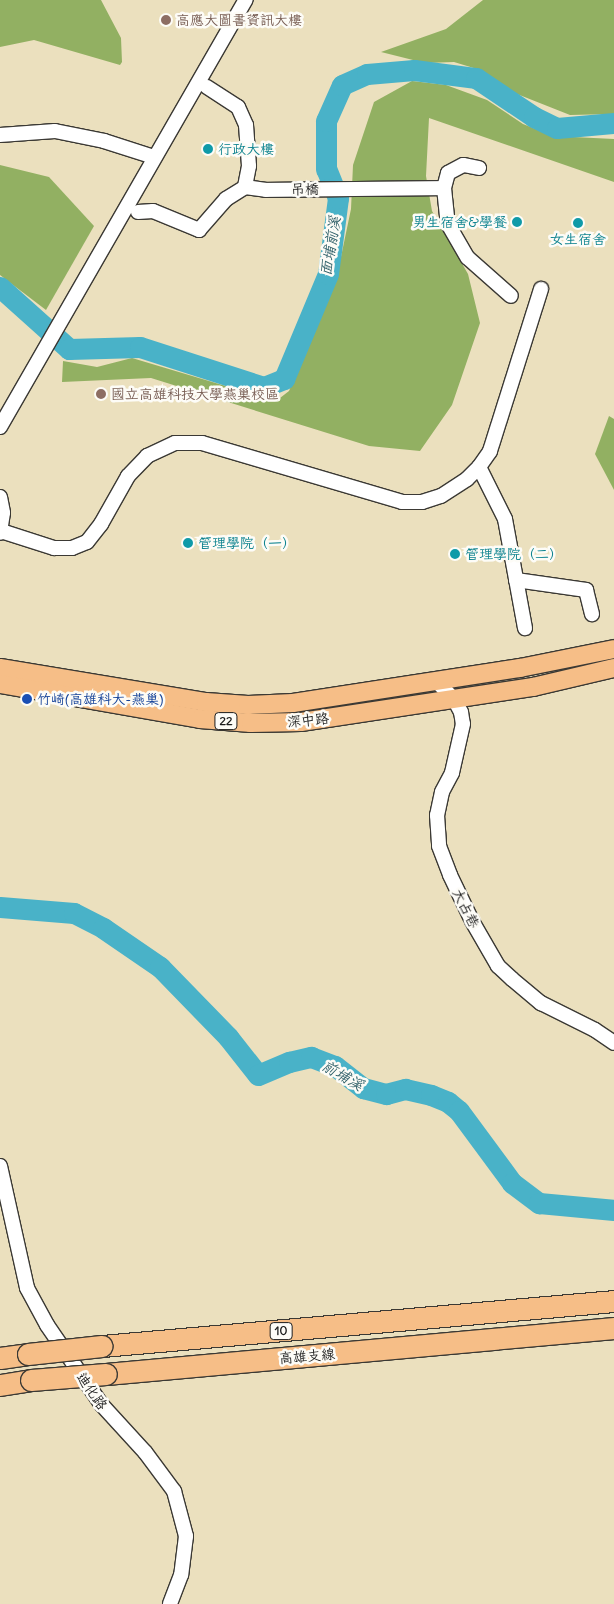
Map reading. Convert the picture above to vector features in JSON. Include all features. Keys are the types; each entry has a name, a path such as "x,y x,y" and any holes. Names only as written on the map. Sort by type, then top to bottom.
{"highway":[{"name":"高雄支線","path":"0,1358 102,1346 614,1302"},
{"name":"高雄支線","path":"0,1385 31,1380 614,1328"}],"main road":[{"name":"深中路","path":"0,668 206,702 248,705 293,703 437,682 614,649"},
{"name":"深中路","path":"0,684 200,719 250,723 301,722 457,705 614,668"}],"street":[{"path":"0,427 246,0"},
{"path":"138,212 153,211 199,230 226,199 245,187 249,166 246,125 238,107 207,87"},
{"path":"0,135 55,131 104,141 154,157"},
{"path":"479,168 463,165 448,173 444,188 448,224 468,258 485,276 511,296"},
{"name":"吊橋","path":"245,187 266,190 444,188"},
{"path":"0,497 4,513 1,532 54,548 72,548 87,542 101,524 128,476 147,456 175,443 202,443 402,502 422,502 441,496 466,479 479,466 490,450 541,289"},
{"path":"479,466 505,519 525,628"},
{"path":"516,580 586,590 592,614"},
{"path":"437,682 457,705"},
{"name":"大占巷","path":"457,705 463,724 461,740 437,815 439,846 450,875 472,921 498,966 541,1003 595,1030 614,1043"},
{"name":"迪化路","path":"0,1166 27,1288 47,1325 101,1404 145,1452 174,1491 186,1536 181,1575 170,1604"}],"green space":[{"path":"0,0 101,0 121,38 122,62 120,65 34,40 0,47"},
{"path":"483,0 614,0 614,114 570,115 517,94 477,69 454,62 425,63 381,52 446,29"},
{"path":"412,81 446,85 487,100 523,124 553,136 614,139 614,182 429,118 426,176 432,211 468,274 480,323 452,405 420,451 369,446 151,378 62,382 63,361 97,367 132,358 229,387 280,398 289,391 337,276 351,209 353,165 374,102"},
{"path":"0,165 49,177 94,226 46,310 0,275"},
{"path":"609,416 614,419 614,490 595,454"}],"waterway":[{"name":"面埔前溪","path":"0,287 69,349 140,347 264,387 284,379 328,274 338,198 326,169 326,121 342,85 367,74 414,70 476,78 534,117 557,128 614,123"},
{"name":"前埔溪","path":"0,907 74,913 103,928 160,967 228,1037 258,1075 289,1062 311,1057 335,1066 363,1088 386,1094 405,1089 431,1095 448,1102 459,1111 512,1183 539,1203 614,1210"}],"place":[{"name":"高應大圖書資訊大樓","path":"166,20"},
{"name":"行政大樓","path":"208,149"},
{"name":"男生宿舍&學餐","path":"517,222"},
{"name":"女生宿舍","path":"578,223"},
{"name":"國立高雄科技大學燕巢校區","path":"101,394"},
{"name":"管理學院（一）","path":"188,543"},
{"name":"管理學院（二）","path":"455,554"},
{"name":"竹崎(高雄科大-燕巢)","path":"27,699"}]}
